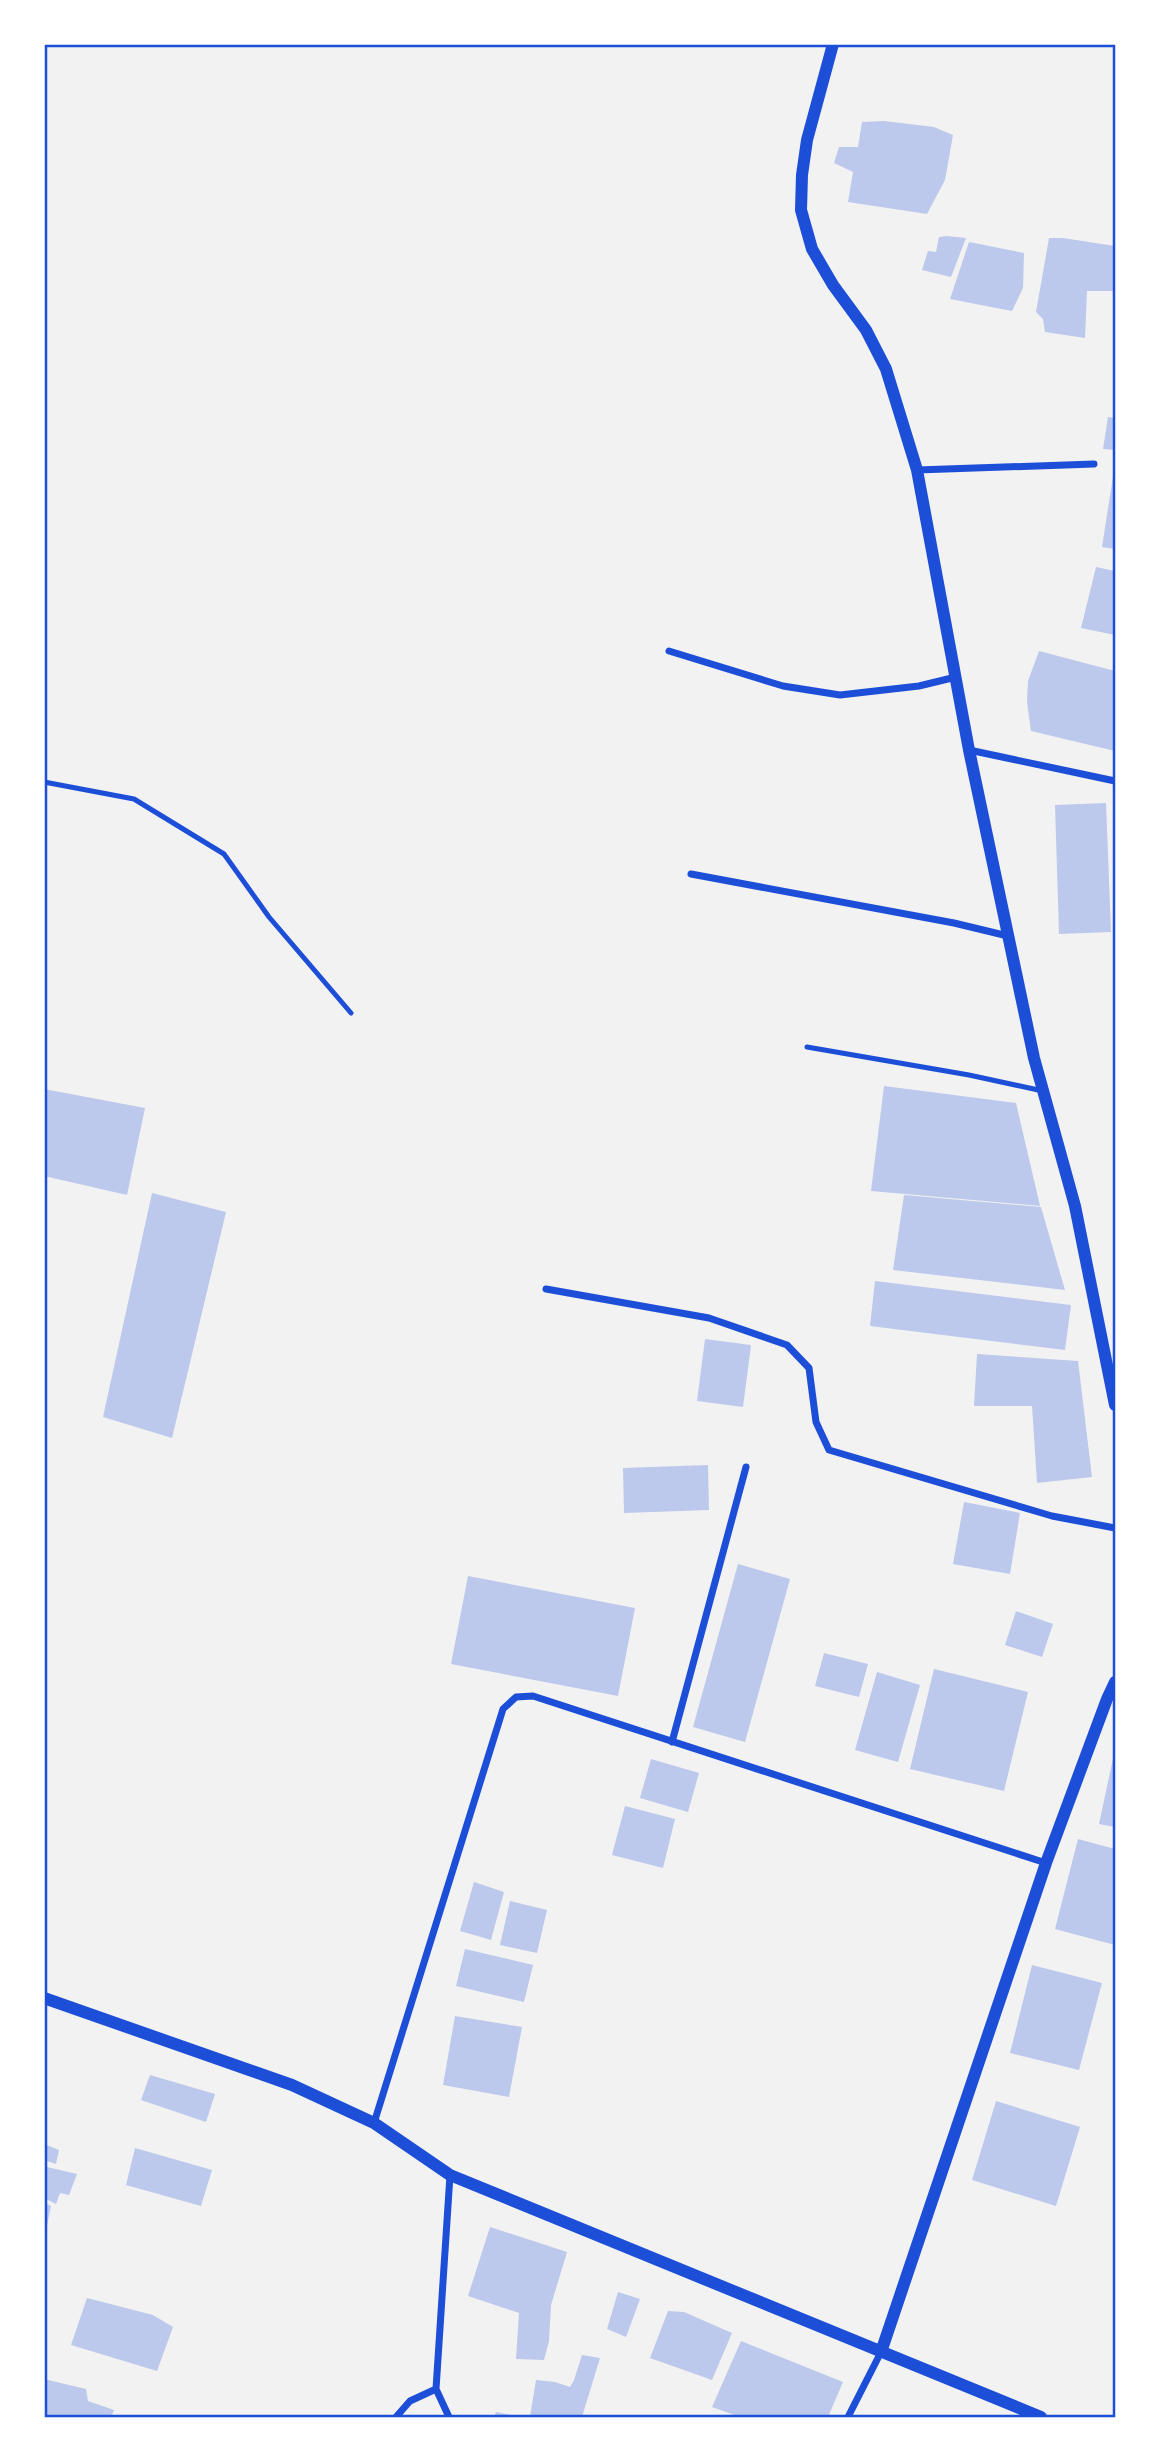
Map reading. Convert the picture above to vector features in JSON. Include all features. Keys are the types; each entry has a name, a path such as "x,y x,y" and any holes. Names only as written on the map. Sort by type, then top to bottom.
{"street":[{"path":"833,44 807,140 801,210 812,249 833,285 866,330 886,369 917,470 969,750 1043,1091 1075,1206 1115,1405"},
{"path":"917,470 1094,464"},
{"path":"669,651 782,686 840,695 919,686 956,677"},
{"path":"969,750 1115,781"},
{"path":"691,874 954,923 1009,936"},
{"path":"545,1289 709,1318 786,1345 809,1368 816,1422 829,1450 1052,1516 1115,1528"},
{"path":"672,1742 746,1467"},
{"path":"848,2417 881,2352 1046,1863 1115,1682"},
{"path":"374,2123 503,1709 516,1698 533,1696 1046,1863"},
{"path":"44,1998 292,2085 374,2123 450,2175 1041,2417"},
{"path":"449,2417 436,2389 450,2175"},
{"path":"396,2417 410,2401 436,2389"}],"lane":[{"path":"44,782 134,799 224,854 270,917 351,1013"},
{"path":"807,1047 969,1075 1043,1091"}],"building":[{"path":"884,121 934,127 953,135 945,180 927,214 848,202 853,172 834,163 839,147 858,147 862,122"},
{"path":"939,237 966,238 951,277 922,270 928,251 936,252"},
{"path":"1049,238 1115,246 1115,291 1087,291 1085,338 1045,332 1043,319 1036,312"},
{"path":"969,242 1024,253 1023,288 1012,311 950,299"},
{"path":"1108,417 1115,418 1115,450 1103,449"},
{"path":"1115,470 1115,549 1102,547"},
{"path":"1096,567 1115,571 1115,635 1081,628"},
{"path":"1039,651 1115,671 1115,751 1031,731 1027,702 1028,681"},
{"path":"1106,803 1111,932 1059,934 1055,805"},
{"path":"884,1086 1016,1103 1040,1206 871,1191"},
{"path":"44,1089 145,1108 127,1195 44,1176"},
{"path":"152,1193 226,1212 172,1438 103,1417"},
{"path":"904,1195 1041,1207 1065,1290 893,1270"},
{"path":"875,1281 1071,1305 1065,1350 870,1326"},
{"path":"705,1339 751,1345 743,1407 697,1401"},
{"path":"977,1354 1078,1361 1092,1477 1037,1483 1032,1406 974,1406"},
{"path":"708,1465 709,1510 624,1513 623,1468"},
{"path":"964,1502 1020,1513 1010,1574 953,1564"},
{"path":"738,1564 790,1579 745,1742 693,1727"},
{"path":"468,1576 635,1608 618,1696 451,1664"},
{"path":"1016,1611 1053,1624 1042,1657 1005,1645"},
{"path":"824,1653 868,1664 859,1697 815,1686"},
{"path":"934,1669 1028,1692 1004,1791 910,1769"},
{"path":"877,1672 920,1685 898,1762 855,1750"},
{"path":"1115,1754 1115,1827 1099,1824"},
{"path":"651,1759 699,1773 688,1812 640,1798"},
{"path":"625,1806 675,1819 663,1868 612,1855"},
{"path":"1078,1839 1115,1849 1115,1945 1055,1929"},
{"path":"474,1882 504,1892 491,1940 460,1931"},
{"path":"510,1901 547,1910 537,1953 500,1945"},
{"path":"465,1949 533,1965 524,2002 456,1986"},
{"path":"1032,1965 1102,1983 1079,2070 1010,2053"},
{"path":"455,2016 522,2027 509,2097 443,2085"},
{"path":"150,2075 215,2094 206,2122 141,2100"},
{"path":"996,2101 1080,2127 1056,2206 972,2180"},
{"path":"44,2144 59,2150 56,2164 44,2160"},
{"path":"135,2148 212,2170 201,2206 126,2185"},
{"path":"47,2167 77,2174 69,2195 60,2193 56,2204 44,2198 44,2176"},
{"path":"44,2203 51,2206 45,2235 44,2235"},
{"path":"490,2227 567,2252 551,2305 549,2341 544,2360 516,2359 519,2313 468,2296"},
{"path":"618,2292 640,2299 626,2337 607,2329"},
{"path":"87,2298 153,2315 173,2327 157,2371 71,2345"},
{"path":"668,2311 684,2312 732,2333 712,2380 650,2358"},
{"path":"741,2341 843,2382 828,2417 740,2417 712,2407"},
{"path":"582,2355 600,2358 582,2417 530,2417 536,2380 570,2387"},
{"path":"44,2379 86,2389 88,2401 114,2410 111,2417 44,2417"},
{"path":"496,2412 511,2415 511,2417 494,2417"}]}
